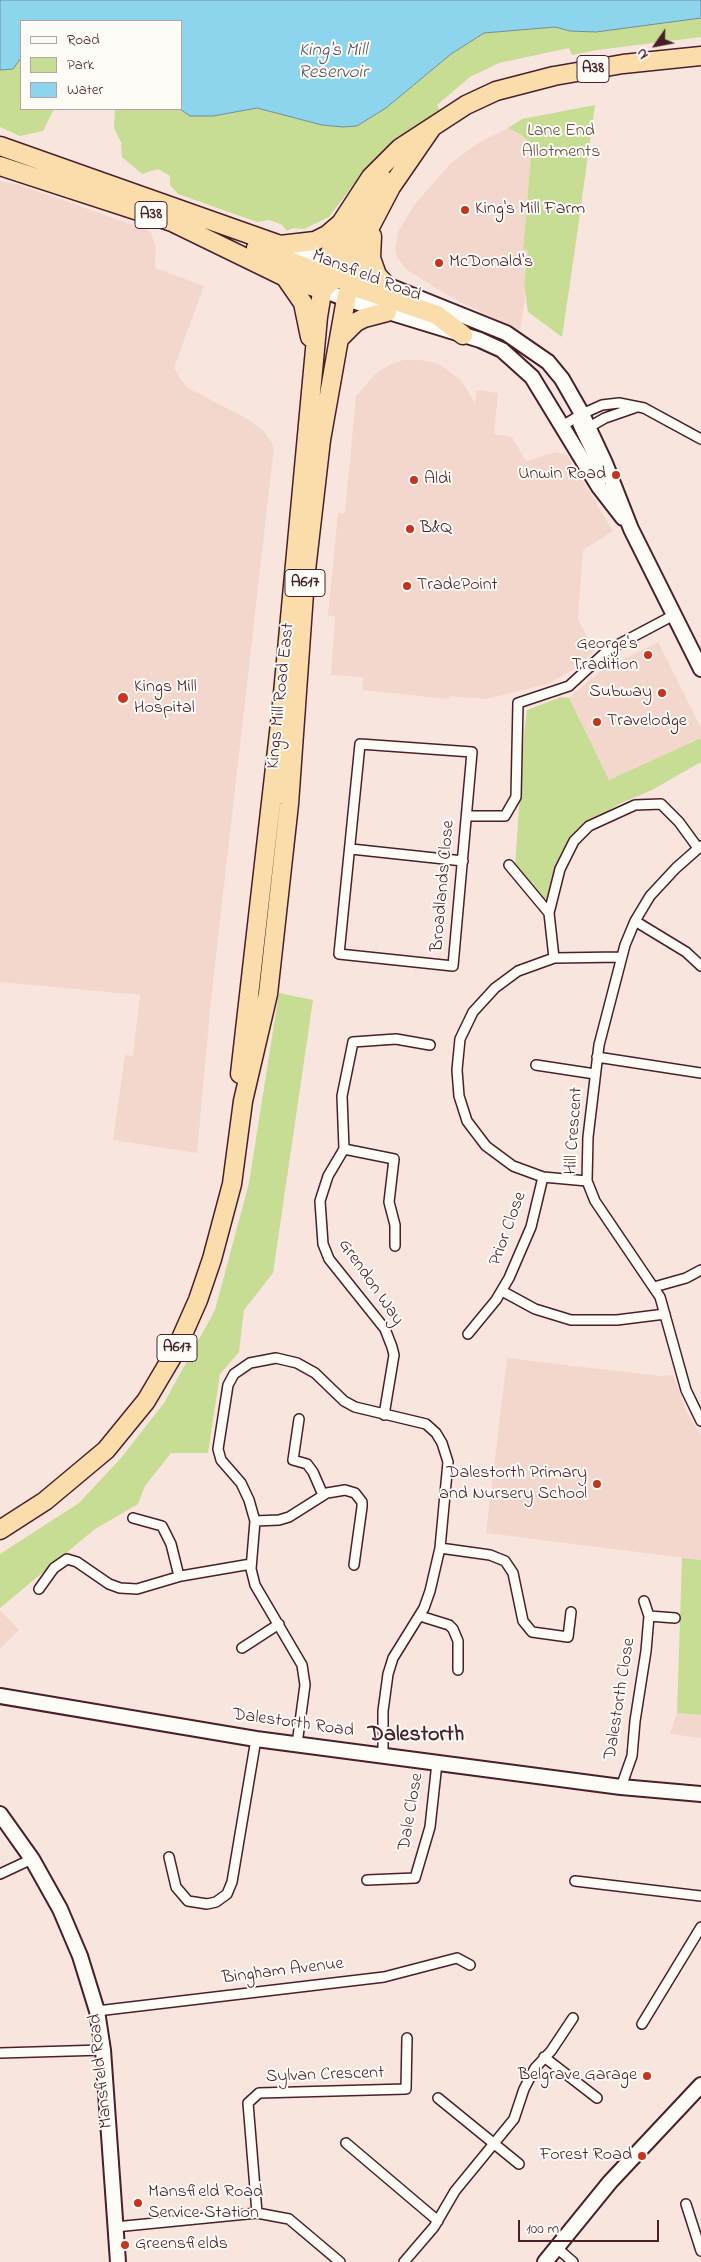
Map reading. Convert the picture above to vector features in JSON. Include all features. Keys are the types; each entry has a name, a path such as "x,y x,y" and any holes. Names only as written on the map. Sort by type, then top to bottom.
{"highway":[{"name":"A38","path":"341,222 354,201 400,148 466,105 508,87 623,64 701,56"},
{"name":"A38","path":"410,160 431,129"},
{"name":"Mansfield Road","path":"0,146 280,246"},
{"name":"A617","path":"337,280 410,160"},
{"path":"306,432 318,406 337,280 354,230 372,197 385,179 410,160"},
{"name":"Mansfield Road","path":"0,166 172,222 285,277 337,280"},
{"path":"211,221 242,243 337,280 437,315 463,335"},
{"path":"373,221 371,258 377,275 385,284"},
{"name":"A617","path":"337,280 341,222"},
{"path":"280,246 315,241 327,235 341,222"},
{"path":"285,277 304,303 314,357"},
{"name":"Kings Mill Road East","path":"0,1530 45,1501 106,1450 146,1401 170,1360 198,1300 212,1259 232,1184 243,1101 268,994 290,794 305,579 321,440 339,340 337,280"},
{"name":"Kings Mill Road East","path":"243,1101 239,1076 281,715 318,317 337,280"},
{"path":"339,340 356,322 387,312"}],"main road":[{"name":"Mansfield Road","path":"280,246 387,312 463,335 502,350 524,368 575,431 631,529 701,668"},
{"name":"Mansfield Road","path":"337,280 385,284 506,333 548,362 562,380 582,414 575,431 608,500 631,529"},
{"name":"Dalestorth Road","path":"0,1696 297,1744 620,1787 701,1794"},
{"name":"Mansfield Road","path":"0,1814 32,1859 60,1909 80,1956 97,2011 103,2050 118,2262"},
{"path":"545,2262 610,2182 701,2085"}],"street":[{"path":"575,431 582,414 602,405 619,403 639,406 701,439"},
{"path":"575,431 639,406"},
{"path":"467,816 505,816 516,798 518,704 569,686 608,650 674,615"},
{"name":"Broadlands Close","path":"360,744 472,752 467,816 453,966 339,954 360,744"},
{"path":"554,958 549,913 560,869 574,841 590,826 635,805 661,804 679,822 699,847"},
{"name":"Hill Crescent","path":"699,847 650,896 635,921 621,957 597,1057 588,1137 587,1181 594,1201 660,1297 686,1390 701,1421"},
{"path":"351,849 463,861"},
{"path":"509,865 549,913"},
{"path":"635,921 686,952 701,966"},
{"path":"587,1181 543,1177 513,1166 486,1146 467,1121 458,1096 457,1070 460,1039 473,1012 495,988 518,972 554,958 621,957"},
{"path":"395,1246 396,1225 389,1202 394,1159 344,1149 342,1096 353,1042 396,1039 430,1045"},
{"path":"597,1057 701,1073"},
{"path":"536,1065 595,1074"},
{"name":"Grendon Way","path":"344,1149 328,1176 320,1201 322,1244 337,1271 372,1311 389,1338 394,1355 384,1415"},
{"name":"Prior Close","path":"468,1334 502,1291 531,1227 543,1177"},
{"path":"654,1287 686,1278 701,1270"},
{"name":"Prior Close","path":"502,1291 535,1309 571,1320 617,1320 665,1314"},
{"path":"297,1744 305,1686 302,1665 255,1585 251,1564 255,1521 250,1500 241,1483 221,1460 218,1448 228,1385 234,1374 250,1363 276,1358 297,1363 315,1373 344,1401 355,1407 426,1424 436,1433 442,1443 448,1462 440,1548 430,1590 420,1616 394,1658 388,1674 383,1712 383,1756"},
{"path":"299,1419 293,1460 306,1464 314,1472 323,1495"},
{"path":"255,1521 279,1520 289,1517 323,1495 345,1490 355,1493 362,1502 354,1565"},
{"path":"133,1518 162,1526 171,1544 179,1576"},
{"path":"440,1548 490,1555 505,1561 513,1574 523,1621 532,1632 568,1636 570,1612"},
{"path":"39,1589 54,1568 67,1559 77,1562 98,1578 120,1588 137,1589 179,1576 251,1564"},
{"name":"Dalestorth Close","path":"620,1787 632,1756 649,1616 644,1601"},
{"path":"420,1616 448,1625 453,1629 458,1641 458,1670"},
{"name":"Dalestorth Close","path":"649,1616 675,1618"},
{"path":"242,1648 278,1624"},
{"path":"169,1858 179,1894 188,1900 207,1904 216,1902 227,1894 232,1882 256,1738"},
{"name":"Dale Close","path":"366,1880 415,1878 430,1827 437,1763"},
{"path":"0,1874 32,1859"},
{"path":"575,1881 701,1896"},
{"path":"642,2024 701,1927"},
{"name":"Bingham Avenue","path":"97,2011 384,1977 457,1958 470,1965"},
{"path":"404,2262 438,2221 455,2191 514,2119 524,2089 535,2068 573,2018"},
{"name":"Sylvan Crescent","path":"257,2213 248,2103 259,2093 406,2090 407,2038"},
{"path":"0,2053 103,2050"},
{"path":"544,2057 597,2098"},
{"path":"438,2098 519,2164"},
{"path":"346,2143 438,2221"},
{"path":"686,2204 701,2251"},
{"path":"115,2227 257,2213 290,2219 340,2262"},
{"path":"557,2248 574,2262"}],"shaded area":[{"path":"508,128 520,134 532,145 523,249 528,251 524,284 525,300 520,330 454,299 407,270 397,257 395,249 398,232 415,204 450,164 478,143"},
{"name":"Kings Mill Hospital","path":"0,181 20,185 150,231 156,246 155,268 204,286 174,368 186,387 244,417 264,431 274,447 211,1000 197,1153 113,1140 125,1055 133,1056 140,995 0,982"},
{"path":"403,360 437,363 461,380 475,403 477,390 498,393 494,434 512,437 526,461 556,452 567,455 613,531 583,550 578,618 594,651 573,670 548,684 485,699 450,696 449,699 362,690 363,677 331,675 335,617 328,615 338,513 345,513 356,396 375,374 389,365"},
{"path":"658,642 701,728 701,738 609,780 569,698 600,671"},
{"name":"Dalestorth Primary and Nursery School","path":"507,1358 660,1376 673,1375 687,1413 701,1435 701,1560 486,1533"},
{"path":"0,1610 19,1630 0,1649"},
{"path":"677,1713 701,1715 701,1738 670,1734"}],"green space":[{"path":"701,18 701,37 572,55 569,48 499,63 470,77 437,105 441,113 367,166 329,217 304,229 293,228 287,231 281,224 269,220 257,222 178,194 170,185 170,176 158,169 142,174 122,157 121,142 114,128 115,110 181,110 190,116 213,116 257,108 322,125 357,126 386,108 451,54 484,33 555,27 570,31"},
{"path":"20,59 20,110 54,110 43,131 20,136 0,127 0,70 13,69"},
{"name":"Lane End Allotments","path":"595,105 562,337 528,312 524,284 528,251 523,249 532,145 520,134 508,128 522,119"},
{"path":"561,697 569,698 609,780 701,738 701,762 652,790 619,804 579,829 564,848 556,864 547,898 542,899 515,866 524,735 527,710"},
{"path":"279,993 313,1000 273,1273 244,1310 239,1352 220,1374 208,1453 171,1453 145,1486 138,1504 95,1529 0,1608 0,1554 79,1503 121,1458 164,1403 215,1310 249,1183"},
{"path":"682,1558 701,1560 701,1715 677,1713"}],"water":[{"name":"King's Mill Reservoir","path":"0,0 701,0 701,18 596,32 570,31 555,27 484,33 451,54 386,108 357,126 322,125 257,108 213,116 190,116 181,110 182,20 20,20 20,59 13,69 0,70"}],"place":[{"name":"King's Mill Farm","path":"465,210"},
{"name":"McDonald's","path":"439,263"},
{"name":"Unwin Road","path":"616,475"},
{"name":"Aldi","path":"414,480"},
{"name":"B&Q","path":"410,529"},
{"name":"TradePoint","path":"407,586"},
{"name":"George's Tradition","path":"648,655"},
{"name":"Subway","path":"662,693"},
{"name":"Kings Mill Hospital","path":"123,698"},
{"name":"Travelodge","path":"597,722"},
{"name":"Dalestorth Primary and Nursery School","path":"597,1484"},
{"name":"Belgrave Garage","path":"647,2076"},
{"name":"Forest Road","path":"642,2156"},
{"name":"Mansfield Road Service Station","path":"138,2203"},
{"name":"Greensfields","path":"125,2245"}],"district":[{"name":"Dalestorth","path":"416,1736"}]}
